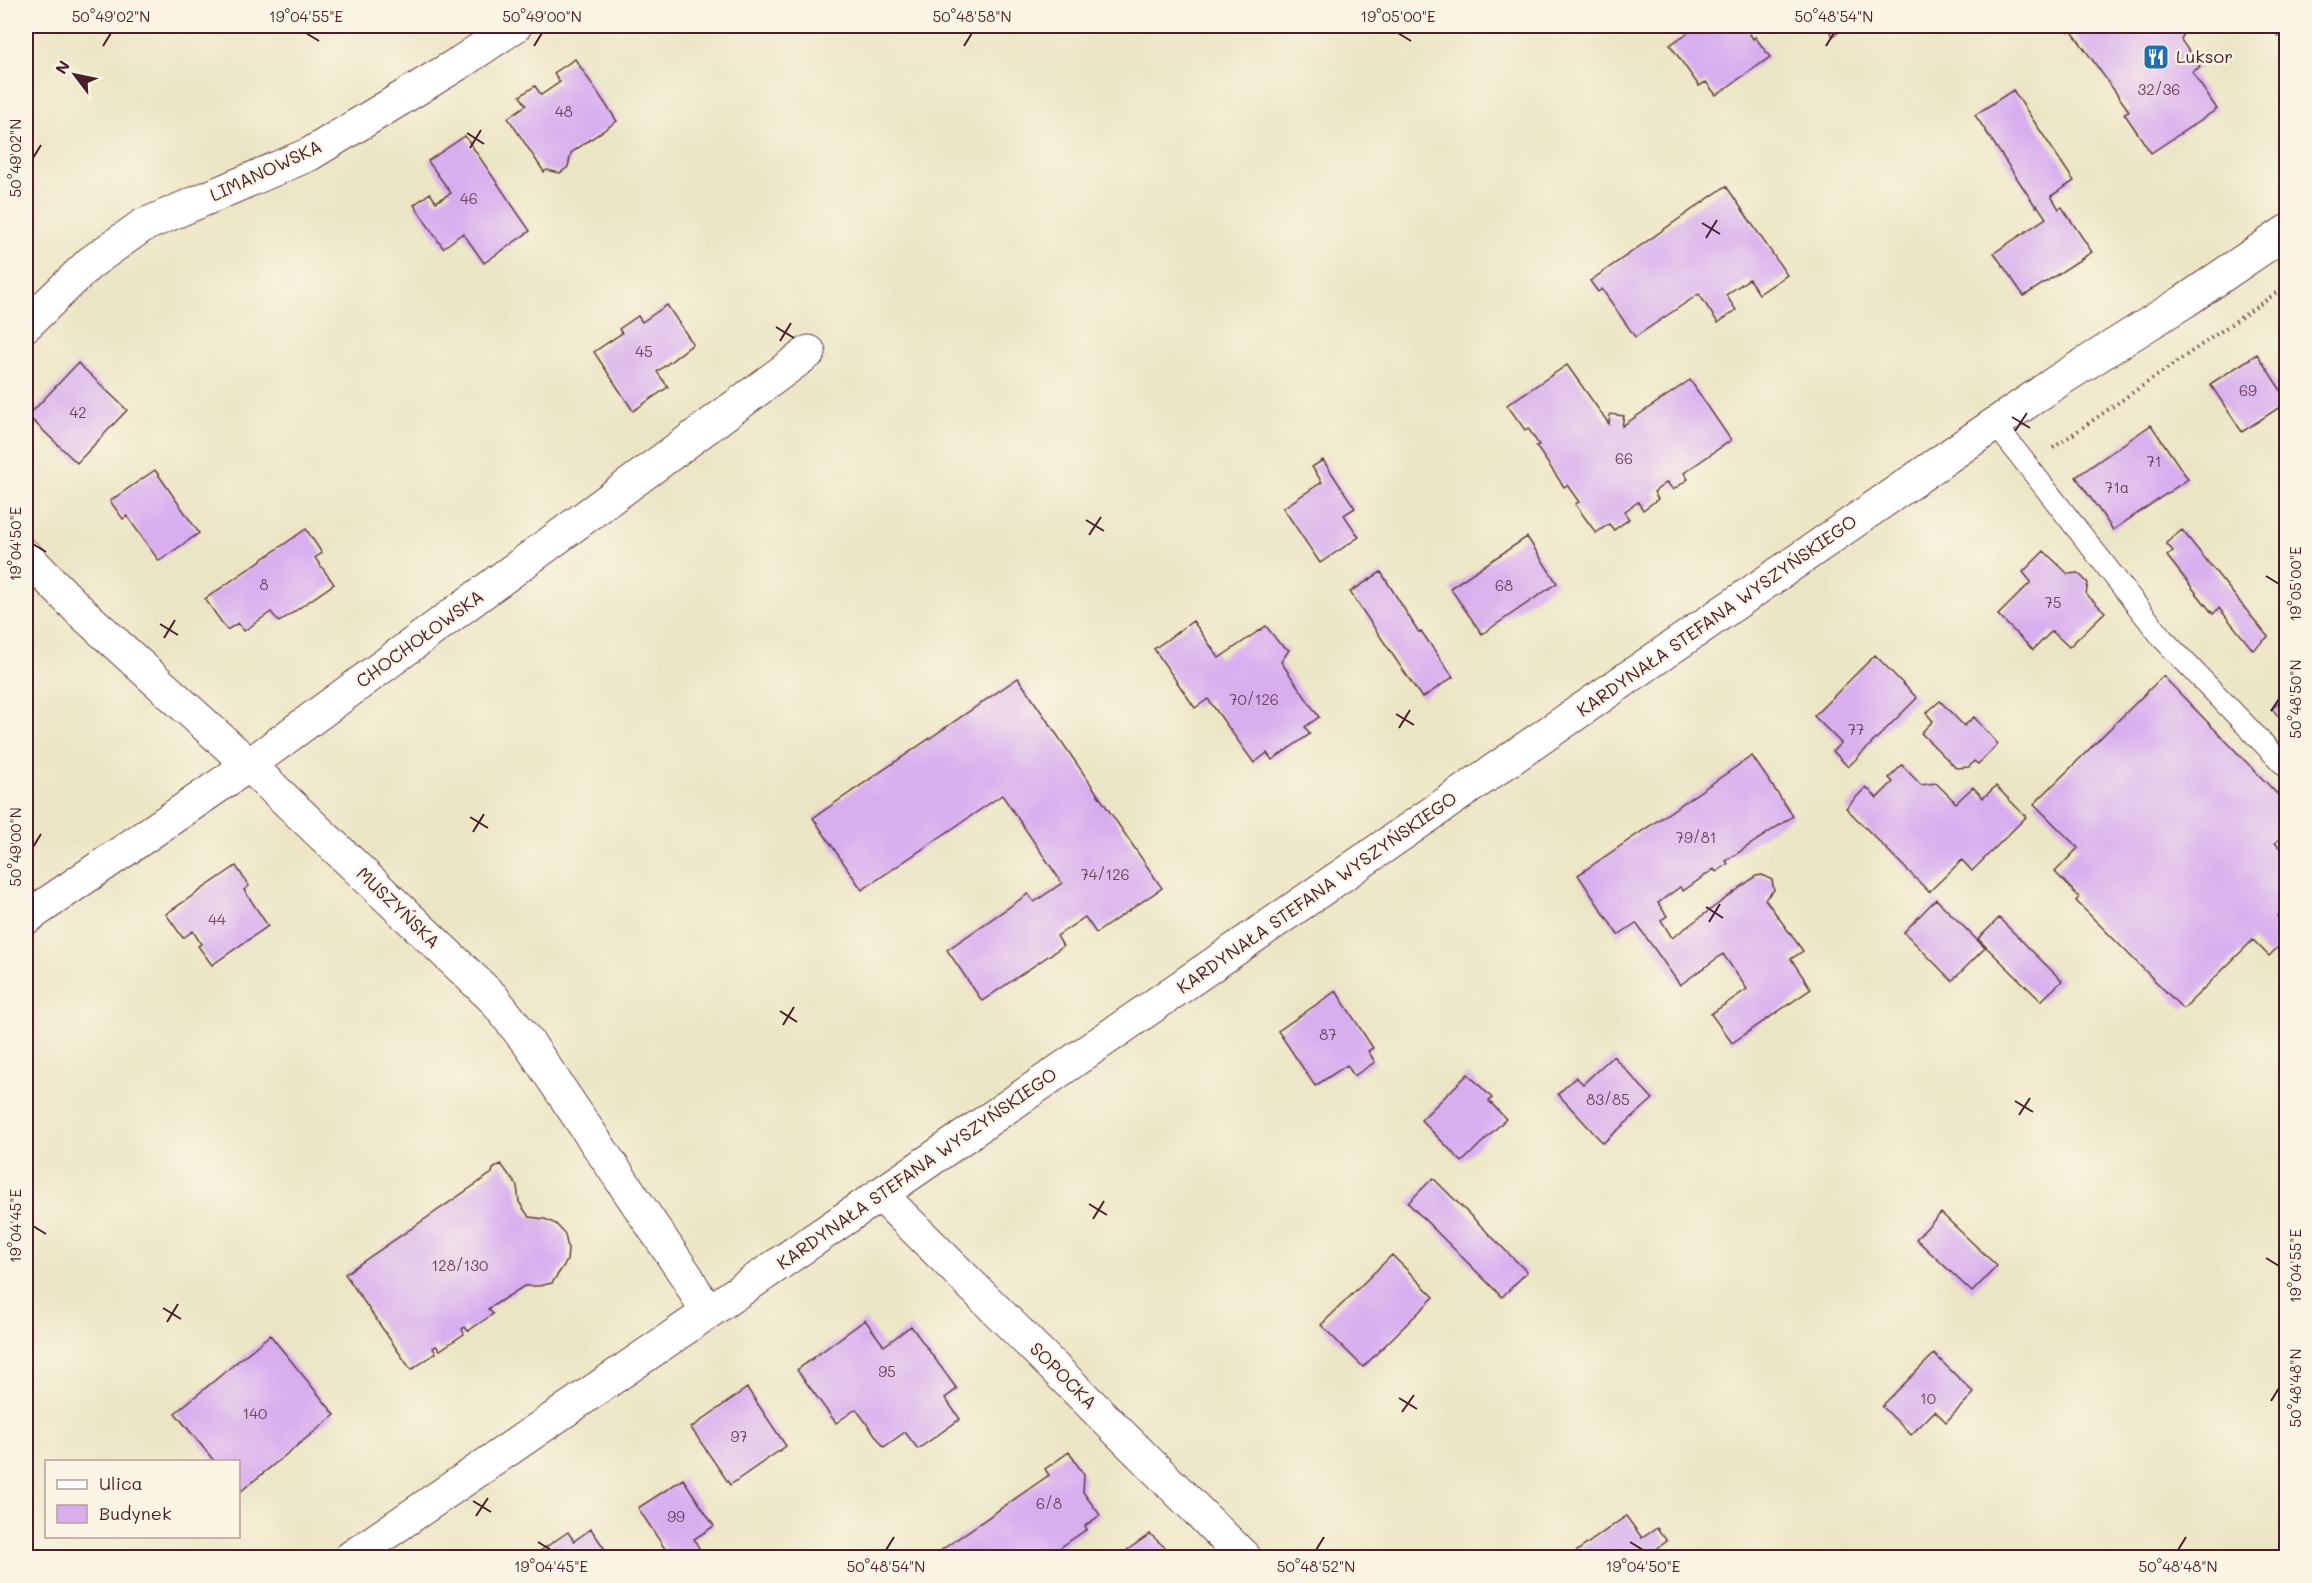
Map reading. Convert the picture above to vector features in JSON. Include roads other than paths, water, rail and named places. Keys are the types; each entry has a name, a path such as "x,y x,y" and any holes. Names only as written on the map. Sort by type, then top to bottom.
{"street":[{"name":"LIMANOWSKA","path":"26,325 90,263 142,226 310,154 461,62 515,26"},
{"name":"KARDYNAŁA STEFANA WYSZYŃSKIEGO","path":"350,1557 1995,424 2061,379 2185,301 2286,232"},
{"name":"CHOCHOŁOWSKA","path":"26,918 249,765 809,352"},
{"name":"MUSZYŃSKA","path":"26,556 79,610 249,765 493,998 530,1045 687,1277 707,1313"},
{"name":"SOPOCKA","path":"880,1194 1245,1557"}],"lane":[{"path":"1995,424 2163,639 2286,767"}],"place":[{"name":"Luksor","path":"2156,57"}]}
